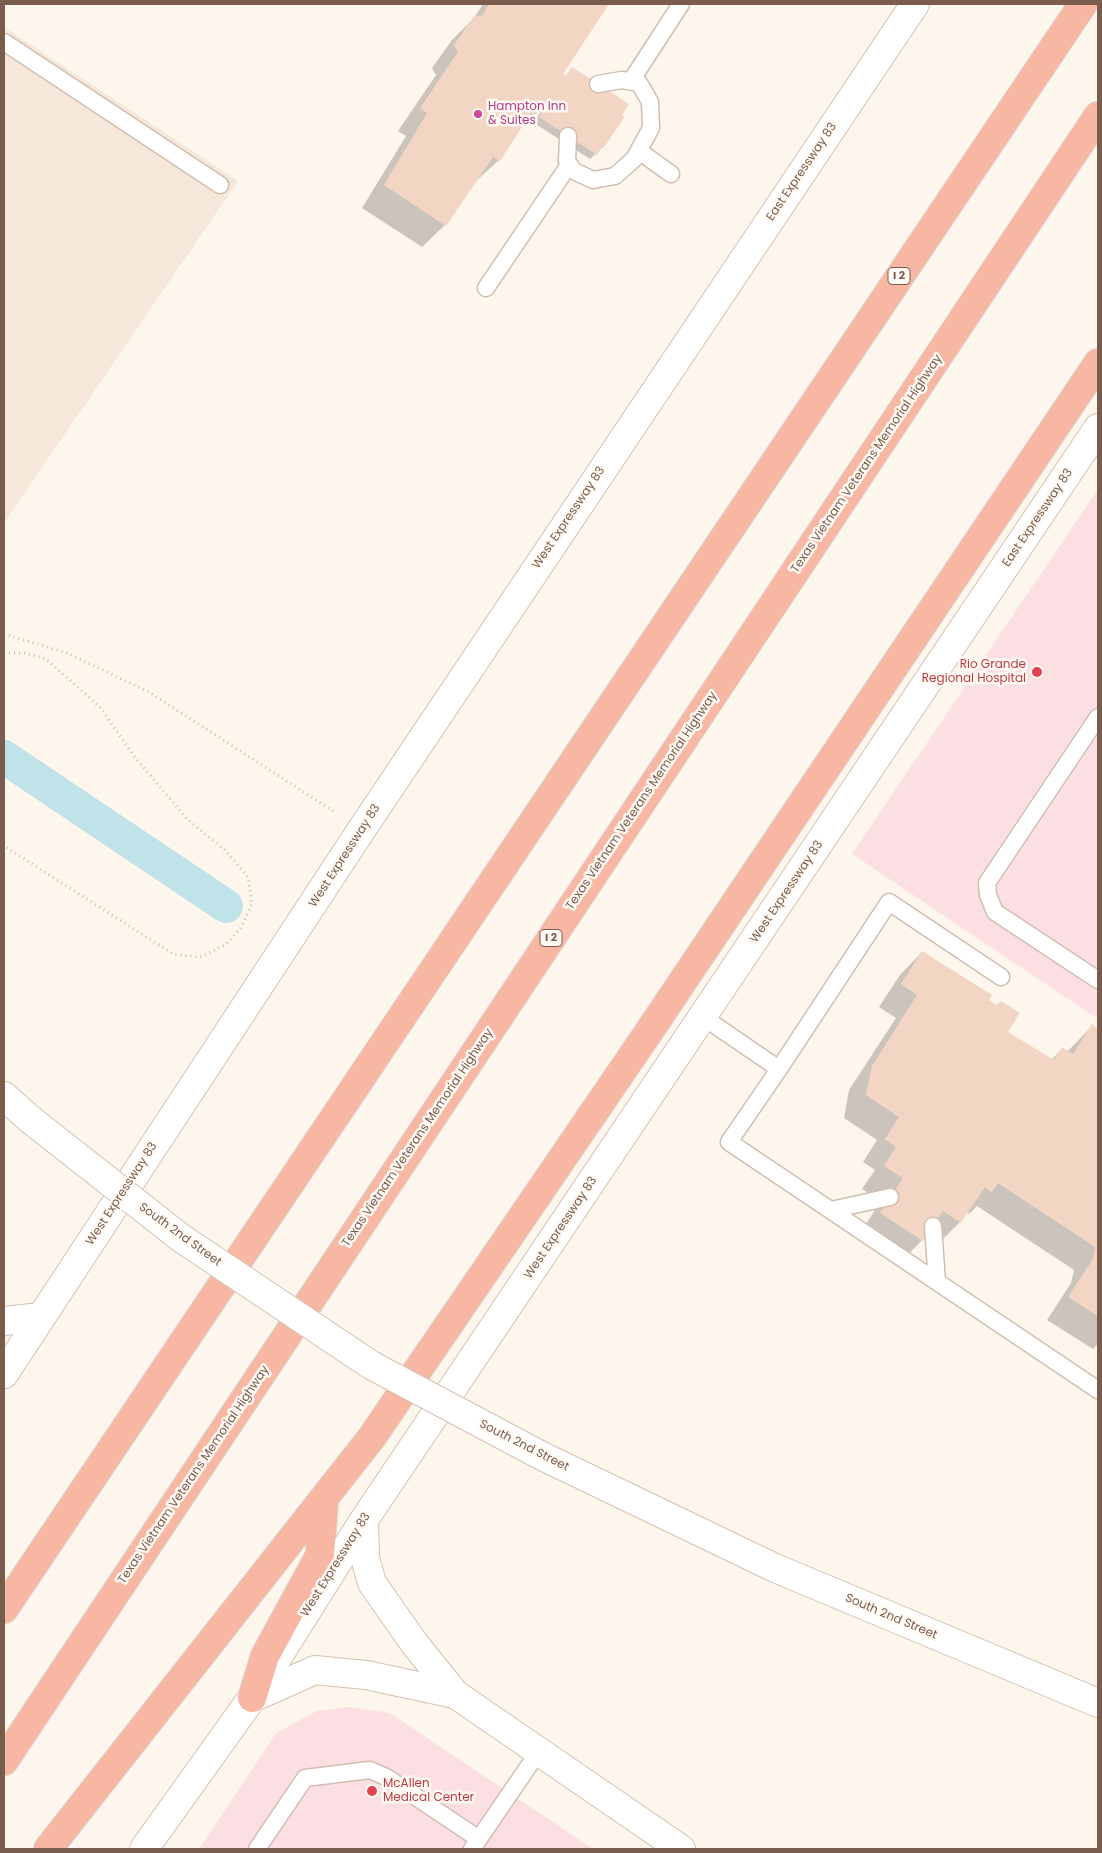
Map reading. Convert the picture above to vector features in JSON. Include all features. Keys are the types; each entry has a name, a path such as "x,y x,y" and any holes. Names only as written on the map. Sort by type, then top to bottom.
{"highway":[{"name":"I 2","path":"4,1610 1083,4"},
{"name":"Texas Vietnam Veterans Memorial Highway","path":"4,1761 1098,116"},
{"path":"48,1849 372,1437 457,1314 1098,363"},
{"path":"252,1698 266,1656 320,1555 324,1500"}],"main road":[{"name":"East Expressway 83","path":"689,339 915,4"},
{"name":"West Expressway 83","path":"4,1374 362,830 689,339"},
{"name":"East Expressway 83","path":"978,607 1098,428"},
{"name":"West Expressway 83","path":"144,1849 252,1698 364,1520 978,607"},
{"name":"South 2nd Street","path":"4,1096 31,1120 181,1238 371,1365 542,1456 775,1568 1098,1704"},
{"path":"4,1321 41,1317"},
{"path":"364,1520 365,1558 372,1583 414,1643 455,1694 681,1849"},
{"path":"252,1698 315,1670 366,1675 455,1694"}],"lane":[{"path":"631,81 681,4"},
{"path":"4,42 220,184"},
{"path":"568,136 567,161 569,165 574,171 593,180 615,176 634,159 651,128 650,102 639,83 622,80 598,84"},
{"path":"638,151 671,174"},
{"path":"486,288 569,165"},
{"path":"1098,717 987,883 988,895 995,912 1098,980"},
{"path":"1001,977 889,902 779,1069 728,1142 1098,1390"},
{"path":"703,1017 779,1069"},
{"path":"831,1210 890,1197"},
{"path":"933,1226 937,1282"},
{"path":"257,1849 305,1778 370,1770 386,1777 475,1844 538,1751"}],"path":[{"path":"4,634 67,653 149,692 362,830"},
{"path":"4,653 25,652 46,659 100,707 134,756 187,819 226,851 248,877 252,904 241,928 224,945 200,957 173,954 4,846"}],"shaded area":[{"path":"4,27 238,181 4,523"},
{"name":"Rio Grande Regional Hospital","path":"1098,489 1098,1019 852,854"},
{"name":"McAllen Medical Center","path":"349,1707 390,1713 593,1849 199,1849 276,1733 317,1711"}],"building":[{"name":"Hampton Inn & Suites","path":"489,4 609,4 563,74 566,76 572,67 629,104 622,115 625,116 597,155 539,117 546,106 542,104 534,115 531,113 500,161 493,157 446,226 384,185 427,113 420,108 458,52 454,45 474,16 482,16"},
{"path":"922,951 992,995 989,1000 996,1005 1001,1001 1020,1013 1008,1032 1054,1060 1062,1047 1073,1054 1092,1024 1098,1029 1098,1316 1068,1297 1093,1259 1095,1247 998,1183 992,1192 985,1187 961,1223 943,1211 923,1241 880,1213 903,1178 884,1166 896,1147 885,1139 899,1117 866,1095 872,1066 917,995 901,984"}],"waterway":[{"path":"4,757 226,906"}],"place":[{"name":"Hampton Inn & Suites","path":"478,114"},
{"name":"Rio Grande Regional Hospital","path":"1037,672"},
{"name":"McAllen Medical Center","path":"372,1791"}]}
